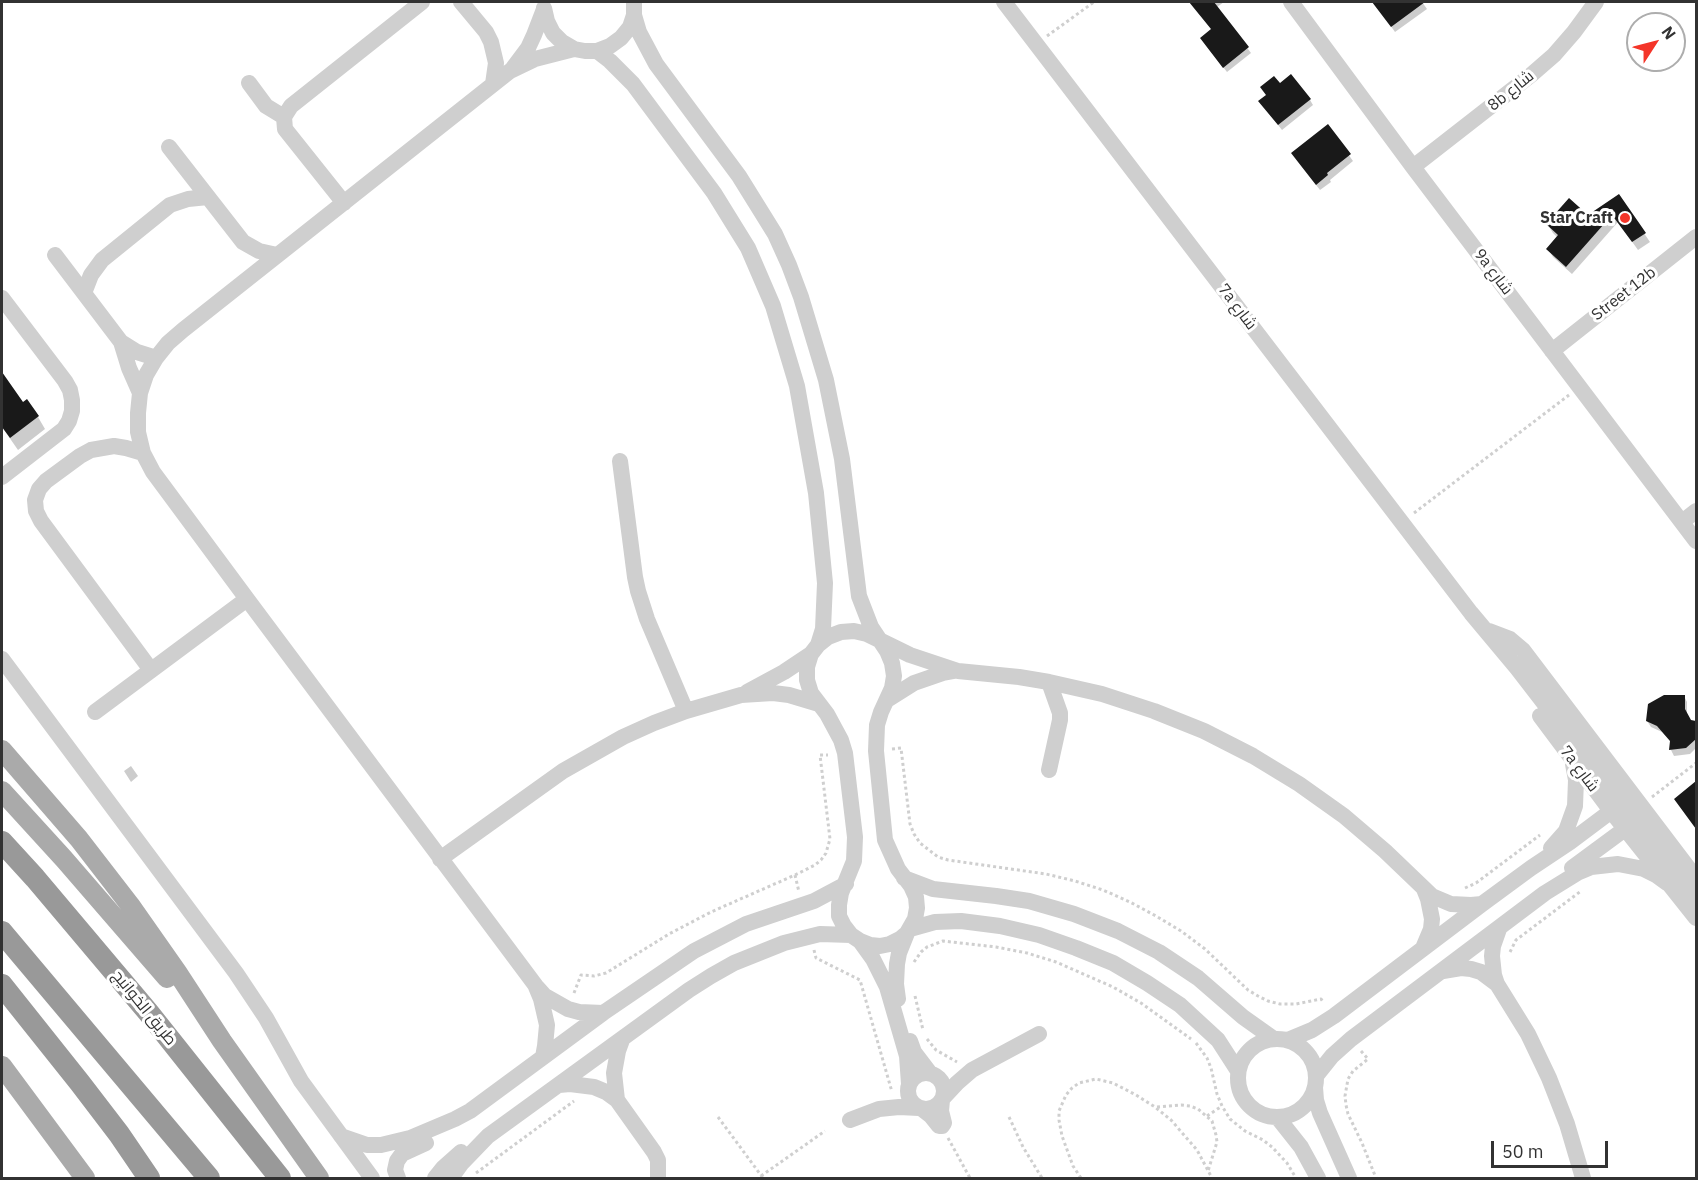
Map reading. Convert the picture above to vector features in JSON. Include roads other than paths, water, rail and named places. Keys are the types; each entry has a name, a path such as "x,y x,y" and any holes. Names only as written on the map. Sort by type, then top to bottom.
{"highway":[{"name":"طريق الخوانيج","path":"2,842 148,1012 280,1179"},
{"path":"2,932 209,1179"},
{"path":"2,985 119,1134 149,1179"}],"main road":[{"path":"2,750 79,839 129,905 319,1179"},
{"path":"2,791 222,1041"},
{"path":"2,1066 86,1179"}],"street":[{"path":"344,203 285,129 284,117 291,106 422,2"},
{"path":"461,2 486,32 491,42 496,63 493,84"},
{"name":"7a شارع","path":"1004,2 1471,613 1517,668 1616,807"},
{"name":"9a شارع","path":"1291,2 1696,541"},
{"name":"8b شارع","path":"1413,167 1539,69 1574,32 1596,2"},
{"path":"510,71 528,48 544,5"},
{"path":"544,5 547,21 553,33 574,49 585,51 597,51 621,38 630,27 634,8"},
{"path":"597,51 633,84 732,220 748,248 773,306 797,386 816,493 825,598 823,629 807,667 807,680 810,693 835,727 845,753 855,849 852,867 838,905 839,916 844,926 873,958 883,977 900,1020 914,1052 932,1074 942,1082 944,1087 941,1111 944,1123 942,1126 939,1126 931,1116 909,1099 909,1065 900,1020 897,964 899,953 915,919 916,897 893,860 885,840 876,751 877,725 892,688 894,675 887,651 879,641 864,612 859,596 844,470 835,419 812,329 775,234 739,176 656,64 639,32 634,8"},
{"path":"574,49 535,59 510,71 168,343 146,375 140,393 138,432 143,453 153,472 536,986 550,999 568,1009 603,1013"},
{"path":"249,83 266,106 284,117"},
{"path":"169,147 243,242 259,251 277,255"},
{"path":"170,206 181,189 188,171"},
{"path":"84,293 91,275 102,260 170,206 188,198 208,197"},
{"name":"Street 12b","path":"1552,351 1696,237"},
{"path":"243,242 247,261 246,279"},
{"path":"102,260 83,266 59,261 121,342 140,393"},
{"path":"2,298 64,381 70,390 72,400 72,411 64,429 2,477"},
{"path":"121,342 137,352 156,358"},
{"path":"143,453 114,446 91,450 46,481 39,489 35,500 36,511 41,520 151,670"},
{"path":"620,461 634,577 647,619 686,711"},
{"path":"1682,522 1696,511"},
{"path":"95,712 247,599"},
{"name":"7a شارع","path":"1471,613 1510,674 1569,755 1616,807 1634,819 1696,900"},
{"path":"741,695 784,672 828,637 841,632 854,631 867,634 910,656 958,671 1019,677 1102,694 1204,731 1253,756 1299,784 1344,816 1432,896 1451,904 1482,903"},
{"path":"1486,631 1510,639 1519,646 1634,819 1696,878"},
{"path":"2,658 252,996 301,1081 372,1179"},
{"path":"887,700 928,677 958,671"},
{"path":"1049,682 1060,713 1049,770"},
{"path":"440,859 563,771 623,737 686,711 741,695 757,693 781,694 819,704"},
{"path":"1531,868 1558,842 1571,818 1576,799 1576,780 1569,755"},
{"path":"1616,807 1482,903 1323,1024 1306,1033 1281,1040 1261,1042 1250,1049 1242,1059 1237,1083 1240,1094 1247,1104 1256,1112 1278,1118 1298,1112 1312,1096 1323,1065 1341,1047 1499,929 1634,819"},
{"name":"7a شارع","path":"1634,819 1667,883 1696,918"},
{"path":"1545,893 1579,872 1605,864 1644,869 1667,883"},
{"path":"904,878 933,889 1029,901 1074,914 1118,931 1159,952 1198,978 1243,1017 1307,1053 1313,1064 1316,1100 1320,1113 1349,1179"},
{"path":"398,1179 395,1170 402,1154 442,1134 603,1013 694,951 719,936 774,914 802,906 846,884"},
{"path":"1423,948 1431,929 1432,919 1424,889"},
{"path":"435,1179 453,1158 559,1086 689,990 727,967 759,952 810,936 830,934 855,938 870,945 880,946 890,944 909,931 935,922 961,921 1000,926 1039,935 1113,963 1180,1005 1218,1040 1238,1071"},
{"path":"1499,929 1492,956 1497,984 1527,1034 1549,1078 1567,1124 1582,1179"},
{"path":"1441,972 1461,968 1471,969 1481,972 1497,984"},
{"path":"536,986 546,1025 543,1057"},
{"path":"879,1109 918,1075 967,1071 1039,1034"},
{"path":"617,1100 614,1073 622,1040"},
{"path":"850,1120 879,1109 899,1107 932,1109 940,1104 967,1071"},
{"path":"559,1086 570,1084 594,1087 617,1100 654,1152 659,1169 658,1179"},
{"path":"341,1136 367,1145 381,1145 433,1129 470,1111"},
{"path":"1278,1118 1301,1147 1318,1179"},
{"path":"451,1179 461,1164 488,1136"}],"place":[{"name":"Star Craft","path":"1625,218"}]}
